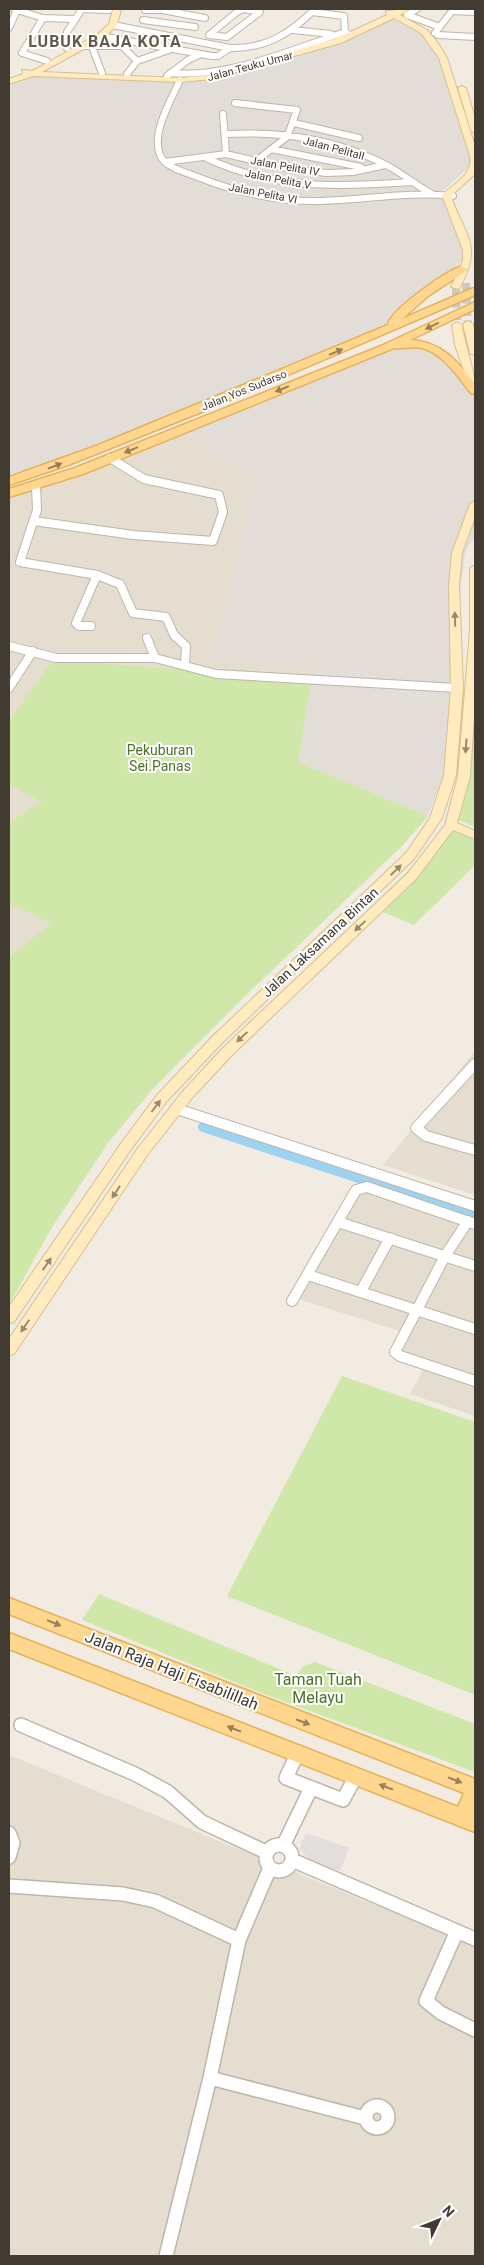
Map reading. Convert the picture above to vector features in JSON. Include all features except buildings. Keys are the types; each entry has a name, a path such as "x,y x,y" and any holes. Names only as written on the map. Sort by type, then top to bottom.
{"main road":[{"path":"9,80 36,69 101,36 113,25 112,9"},
{"path":"36,69 67,48 89,39 105,27 112,9"},
{"name":"Jalan Teuku Umar","path":"36,69 195,77 225,71 316,46 394,12 406,9"},
{"name":"Jalan Teuku Umar","path":"36,69 180,80 223,74 318,47 355,33 394,12"},
{"path":"394,12 438,32 450,51"},
{"path":"394,12 432,38 453,68 475,131"},
{"path":"453,68 461,116 475,165 468,177 449,196 450,209 466,239 468,259 462,269 456,287"},
{"path":"461,116 471,116"},
{"path":"449,196 475,176"},
{"path":"449,196 454,210 471,236 473,258 471,287"},
{"path":"387,330 400,314 425,294 462,269"},
{"name":"Jalan Yos Sudarso","path":"9,480 56,466 312,362 387,330 471,287"},
{"name":"Jalan Yos Sudarso","path":"9,493 36,486 110,458 385,348 475,304"},
{"path":"457,324 460,346 475,390"},
{"path":"468,324 475,353"},
{"path":"385,348 404,344 425,345 435,348 444,354 475,390"},
{"path":"312,362 327,371"},
{"name":"Jalan Laksamana Bintan","path":"9,1318 127,1145 162,1098 217,1040 418,848 440,810 450,775 457,688 455,568 460,542 475,504"},
{"name":"Jalan Laksamana Bintan","path":"9,1350 87,1237 143,1151 177,1109 228,1051 412,876 451,825 464,776 475,629 475,572"},
{"path":"451,825 475,835"},
{"path":"127,1145 143,1151"},
{"path":"9,1596 33,1614"},
{"name":"Jalan Raja Haji Fisabilillah","path":"9,1606 475,1788"},
{"path":"9,1641 470,1820 475,1792"}],"street":[{"path":"67,48 66,34 73,19 81,9 112,9"},
{"path":"138,29 143,20 145,9 206,18"},
{"path":"243,9 260,12 228,36 208,34 223,23 234,11 243,9"},
{"path":"417,9 407,15 438,32 475,36"},
{"path":"9,28 15,10 44,18 73,19"},
{"path":"438,32 452,11 475,12"},
{"path":"113,25 230,48 259,47 281,38 293,30 312,12 344,16 346,32 204,72 168,75"},
{"path":"36,69 22,53 44,18"},
{"path":"143,20 195,27"},
{"path":"293,30 335,35"},
{"path":"101,36 123,44 137,61"},
{"path":"80,46 92,47 123,44 218,56 230,48"},
{"path":"92,47 102,73"},
{"path":"127,74 137,61 172,49"},
{"path":"168,75 202,54"},
{"path":"180,80 157,140 164,162 226,154 224,114"},
{"path":"235,103 295,109 297,111 294,123 287,137 256,161"},
{"path":"294,123 360,138"},
{"name":"Jalan PelitaII","path":"226,134 256,132 357,152 385,165 433,194"},
{"path":"271,149 368,169"},
{"name":"Jalan Pelita IV","path":"226,154 318,172 368,169 385,165"},
{"name":"Jalan Pelita V","path":"206,158 222,167 297,184 344,187 412,182"},
{"name":"Jalan Pelita VI","path":"164,162 206,181 268,196 303,201 433,194 449,196"},
{"path":"34,521 56,522 88,529 139,535 208,542 213,540 223,514 224,505 219,496 144,479 110,458"},
{"path":"36,486 38,499 34,521 20,562 97,575 122,586 133,613 166,617 174,635 182,640 186,646 185,665"},
{"path":"90,626 79,626 76,623 97,575"},
{"path":"147,638 155,658"},
{"path":"9,646 56,658 155,658 216,674 328,679 457,688"},
{"path":"9,688 33,651"},
{"path":"474,1068 416,1128 417,1131 426,1136 475,1150"},
{"path":"177,1109 475,1206"},
{"path":"292,1301 356,1190 367,1187 472,1222 445,1256 395,1352 400,1356 475,1381"},
{"path":"338,1222 475,1266"},
{"path":"361,1291 390,1238"},
{"path":"308,1275 474,1325"},
{"path":"21,1725 135,1774 168,1792 202,1822 266,1852"},
{"path":"298,1752 286,1778 343,1800 356,1776"},
{"path":"283,1846 311,1788"},
{"path":"9,1832 13,1843 9,1857"},
{"path":"274,1846 283,1846 291,1852 292,1860 284,1870 270,1868 266,1862 266,1852 274,1846"},
{"path":"292,1860 475,1939"},
{"path":"166,2256 210,2078 239,1940 270,1868"},
{"path":"9,1886 123,1894 155,1901 239,1940"},
{"path":"457,1931 426,2001 428,2006 475,2030"},
{"path":"210,2078 365,2118"}],"shaded area":[{"path":"390,17 423,35 442,62 472,165 440,193 461,237 465,259 420,293 403,318 364,337 55,462 9,474 9,82 32,77 114,76 182,81 248,66 324,43"},
{"path":"426,346 443,354 475,392 475,537 466,550 462,577 444,773 428,816 298,762 313,663 214,657 258,475 177,431 385,348"},
{"path":"177,431 258,475 214,657 313,662 311,680 54,659 9,721 9,493 24,490"},
{"path":"9,786 41,801 9,823"},
{"path":"9,904 53,923 9,957"},
{"path":"475,1051 475,1195 383,1165"},
{"path":"360,1189 475,1226 475,1416 410,1394 427,1362 398,1353 409,1334 295,1298"},
{"path":"9,1755 475,1946 475,2256 9,2256"},
{"path":"306,1833 349,1848 340,1871 310,1860 299,1849"}],"green space":[{"name":"Pekuburan Sei.Panas","path":"53,659 311,680 298,762 428,816 404,844 237,1004 151,1091 108,1143 51,1229 9,1305 9,957 52,923 9,904 9,823 41,801 9,786 9,721"},
{"path":"472,717 475,717 475,827 458,820"},
{"path":"450,830 475,840 475,865 414,925 371,907"},
{"path":"342,1376 475,1422 475,1695 227,1596"},
{"name":"Taman Tuah Melayu","path":"99,1594 296,1676 302,1667 315,1662 475,1724 475,1772 264,1694 82,1620"}],"waterway":[{"path":"203,1127 475,1216"}],"tunnel":[{"path":"466,283 468,324"},
{"path":"456,287 457,325"}],"district":[{"name":"LUBUK BAJA KOTA","path":"105,41"}]}
